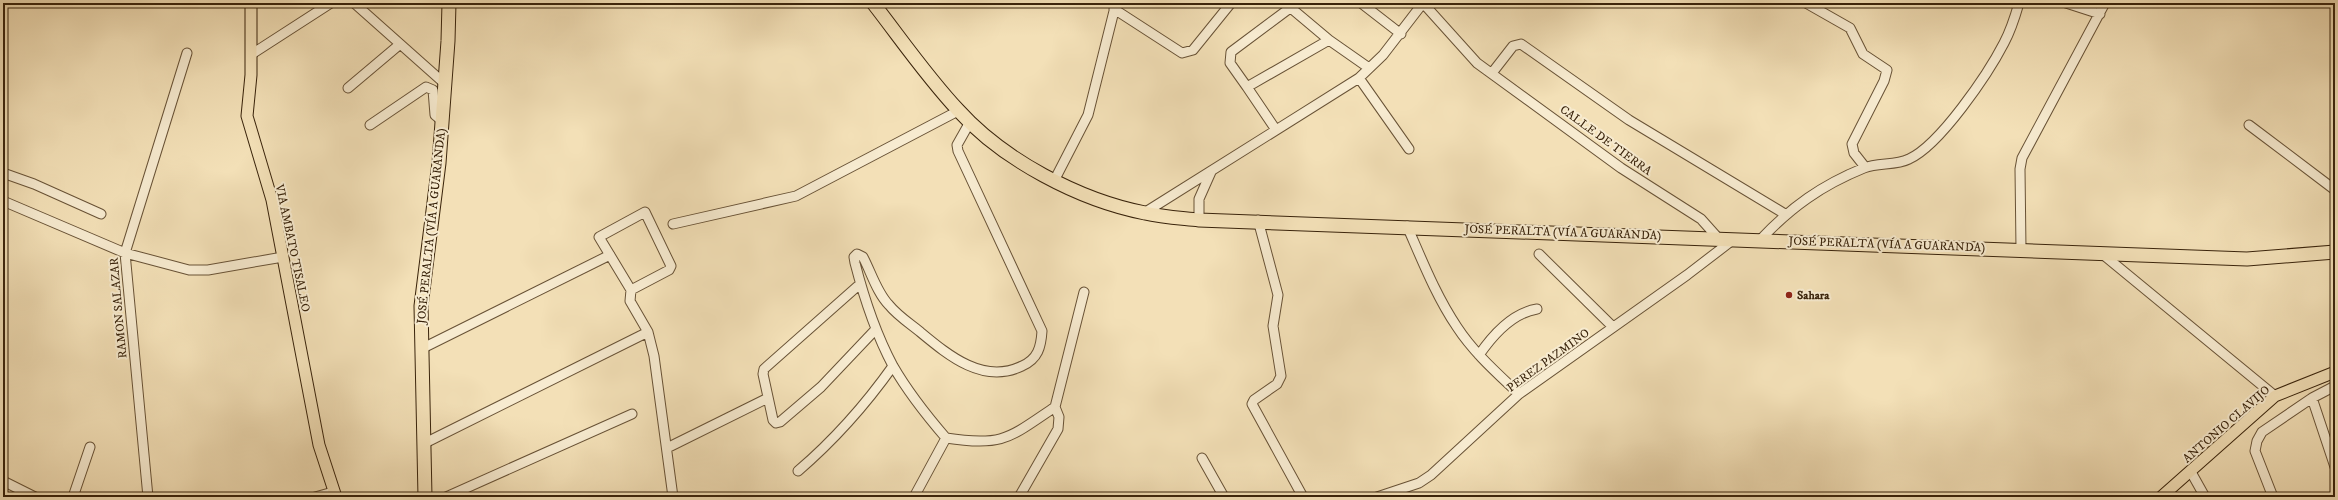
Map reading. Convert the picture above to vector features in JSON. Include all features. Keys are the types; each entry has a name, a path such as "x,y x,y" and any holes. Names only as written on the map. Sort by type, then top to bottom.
{"highway":[{"name":"JOSÉ PERALTA (VÍA A GUARANDA)","path":"425,497 421,306 439,163 448,41 449,3"},
{"name":"JOSÉ PERALTA (VÍA A GUARANDA)","path":"873,3 924,70 958,111 1017,160 1054,181 1107,202 1144,213 1199,220 1258,220 2100,252 2247,259 2335,252"}],"main road":[{"name":"VIA AMBATO TISALEO","path":"251,3 252,54 247,116 272,200 319,445 334,494"},
{"name":"ANTONIO CLAVIJO","path":"2161,497 2275,396 2335,372"}],"street":[{"path":"252,54 331,3"},
{"path":"354,3 444,83"},
{"path":"1054,181 1088,115 1115,6 1182,53 1188,53 1231,3"},
{"path":"1361,3 1401,34"},
{"path":"1144,213 1359,78 1401,34 1423,3"},
{"name":"CALLE DE TIERRA","path":"1423,3 1477,63 1621,168 1701,219 1718,238"},
{"path":"1806,3 1850,28 1859,49 1887,70 1884,81 1852,144 1854,153 1865,167"},
{"path":"1760,240 1785,214 1810,196 1865,167 1908,160 1934,141 1973,90 2011,30 2019,3"},
{"path":"2066,3 2100,14"},
{"path":"2021,249 2020,169 2022,158 2105,3"},
{"path":"1276,130 1230,63 1231,52 1287,6 1329,40 1369,68"},
{"path":"1247,87 1329,40"},
{"path":"348,88 399,44"},
{"path":"1492,73 1513,46 1521,44 1629,120 1785,214"},
{"name":"RAMON SALAZAR","path":"148,497 125,254 187,53"},
{"path":"1359,78 1409,149"},
{"path":"370,125 426,87 433,90 435,115 441,120"},
{"path":"674,224 796,196 958,111"},
{"path":"970,122 957,145 958,151 1042,331 1041,344 1037,354 1029,363 1006,371 993,372 967,366 950,356 888,305 863,257 857,254 854,257 860,284 876,330 893,366 920,408 946,438 974,443 1004,439 1018,433 1055,408"},
{"path":"2249,125 2335,190"},
{"path":"1199,220 1199,199 1211,172"},
{"path":"3,173 101,214"},
{"path":"3,201 125,254 189,270 208,270 283,257"},
{"path":"631,290 669,270 671,266 645,212 600,237 631,290 630,302 648,332 654,356 673,497"},
{"path":"1258,220 1278,295 1273,326 1281,376 1277,384 1254,400 1252,404 1303,497"},
{"path":"1407,226 1443,304 1457,328 1479,355 1519,394"},
{"name":"PEREZ PAZMINO","path":"1377,497 1420,482 1430,475 1519,394 1687,275 1734,239"},
{"path":"2100,252 2275,396"},
{"path":"1538,254 1613,327"},
{"path":"421,349 610,255"},
{"path":"860,284 767,366 763,374 773,420 776,423 780,422 821,387 876,330"},
{"path":"1019,497 1058,430 1059,417 1055,408 1084,292"},
{"path":"1479,355 1488,342 1515,318 1527,311 1536,309"},
{"path":"423,444 648,332"},
{"path":"798,471 821,451 869,398 893,366"},
{"path":"2273,497 2255,451 2257,441 2262,432 2312,398 2335,386"},
{"path":"667,448 768,398"},
{"path":"2312,398 2335,467"},
{"path":"446,497 632,414"},
{"path":"914,497 946,438"},
{"path":"73,497 90,447"},
{"path":"1202,458 1224,497"},
{"path":"2191,472 2205,497"},
{"path":"3,481 35,497"},
{"path":"315,497 334,494"}],"place":[{"name":"Sahara","path":"1789,295"}]}
